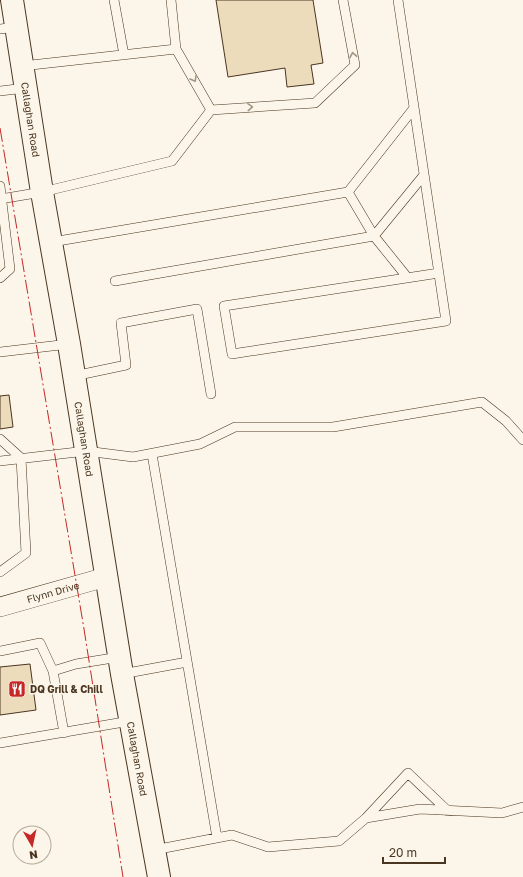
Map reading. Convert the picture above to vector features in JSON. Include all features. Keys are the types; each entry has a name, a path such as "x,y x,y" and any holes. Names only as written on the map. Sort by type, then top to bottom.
{"main road":[{"name":"Callaghan Road","path":"12,0 8,28 22,66 42,192 69,344 120,666 159,877"}],"street":[{"name":"Flynn Drive","path":"0,607 106,577"}],"lane":[{"path":"114,0 124,55"},
{"path":"172,0 176,49 211,110"},
{"path":"1,199 42,192 172,161 211,110 315,103 355,65 343,0"},
{"path":"398,0 439,273 446,321 232,354 224,306 439,273"},
{"path":"22,66 176,49"},
{"path":"0,91 25,88"},
{"path":"52,242 348,192 414,108"},
{"path":"115,281 374,236 424,175"},
{"path":"0,186 10,261 10,269 0,278"},
{"path":"348,192 374,236 407,278"},
{"path":"0,262 10,261"},
{"path":"74,376 126,365 121,323 197,309 211,394"},
{"path":"0,352 69,344"},
{"path":"0,461 86,451 133,457 200,444 236,426 333,427 482,402 506,421 523,440"},
{"path":"0,439 21,458 26,553 0,572"},
{"path":"152,454 217,838"},
{"path":"0,651 40,643 53,671 64,733"},
{"path":"53,671 76,664 120,666 187,662"},
{"path":"0,743 130,721"},
{"path":"153,850 232,835 268,848 338,841 366,818 408,773 448,811"},
{"path":"366,818 420,810 502,813 523,807"}],"building":[{"path":"216,0 313,0 323,63 311,65 314,84 287,87 285,68 228,77"},
{"path":"9,395 13,427 0,429 0,396"},
{"name":"DQ Grill & Chill","path":"30,664 36,710 0,715 0,667"}],"power":[{"path":"0,128 84,629 123,877"}],"place":[{"name":"DQ Grill & Chill","path":"17,689"}]}
